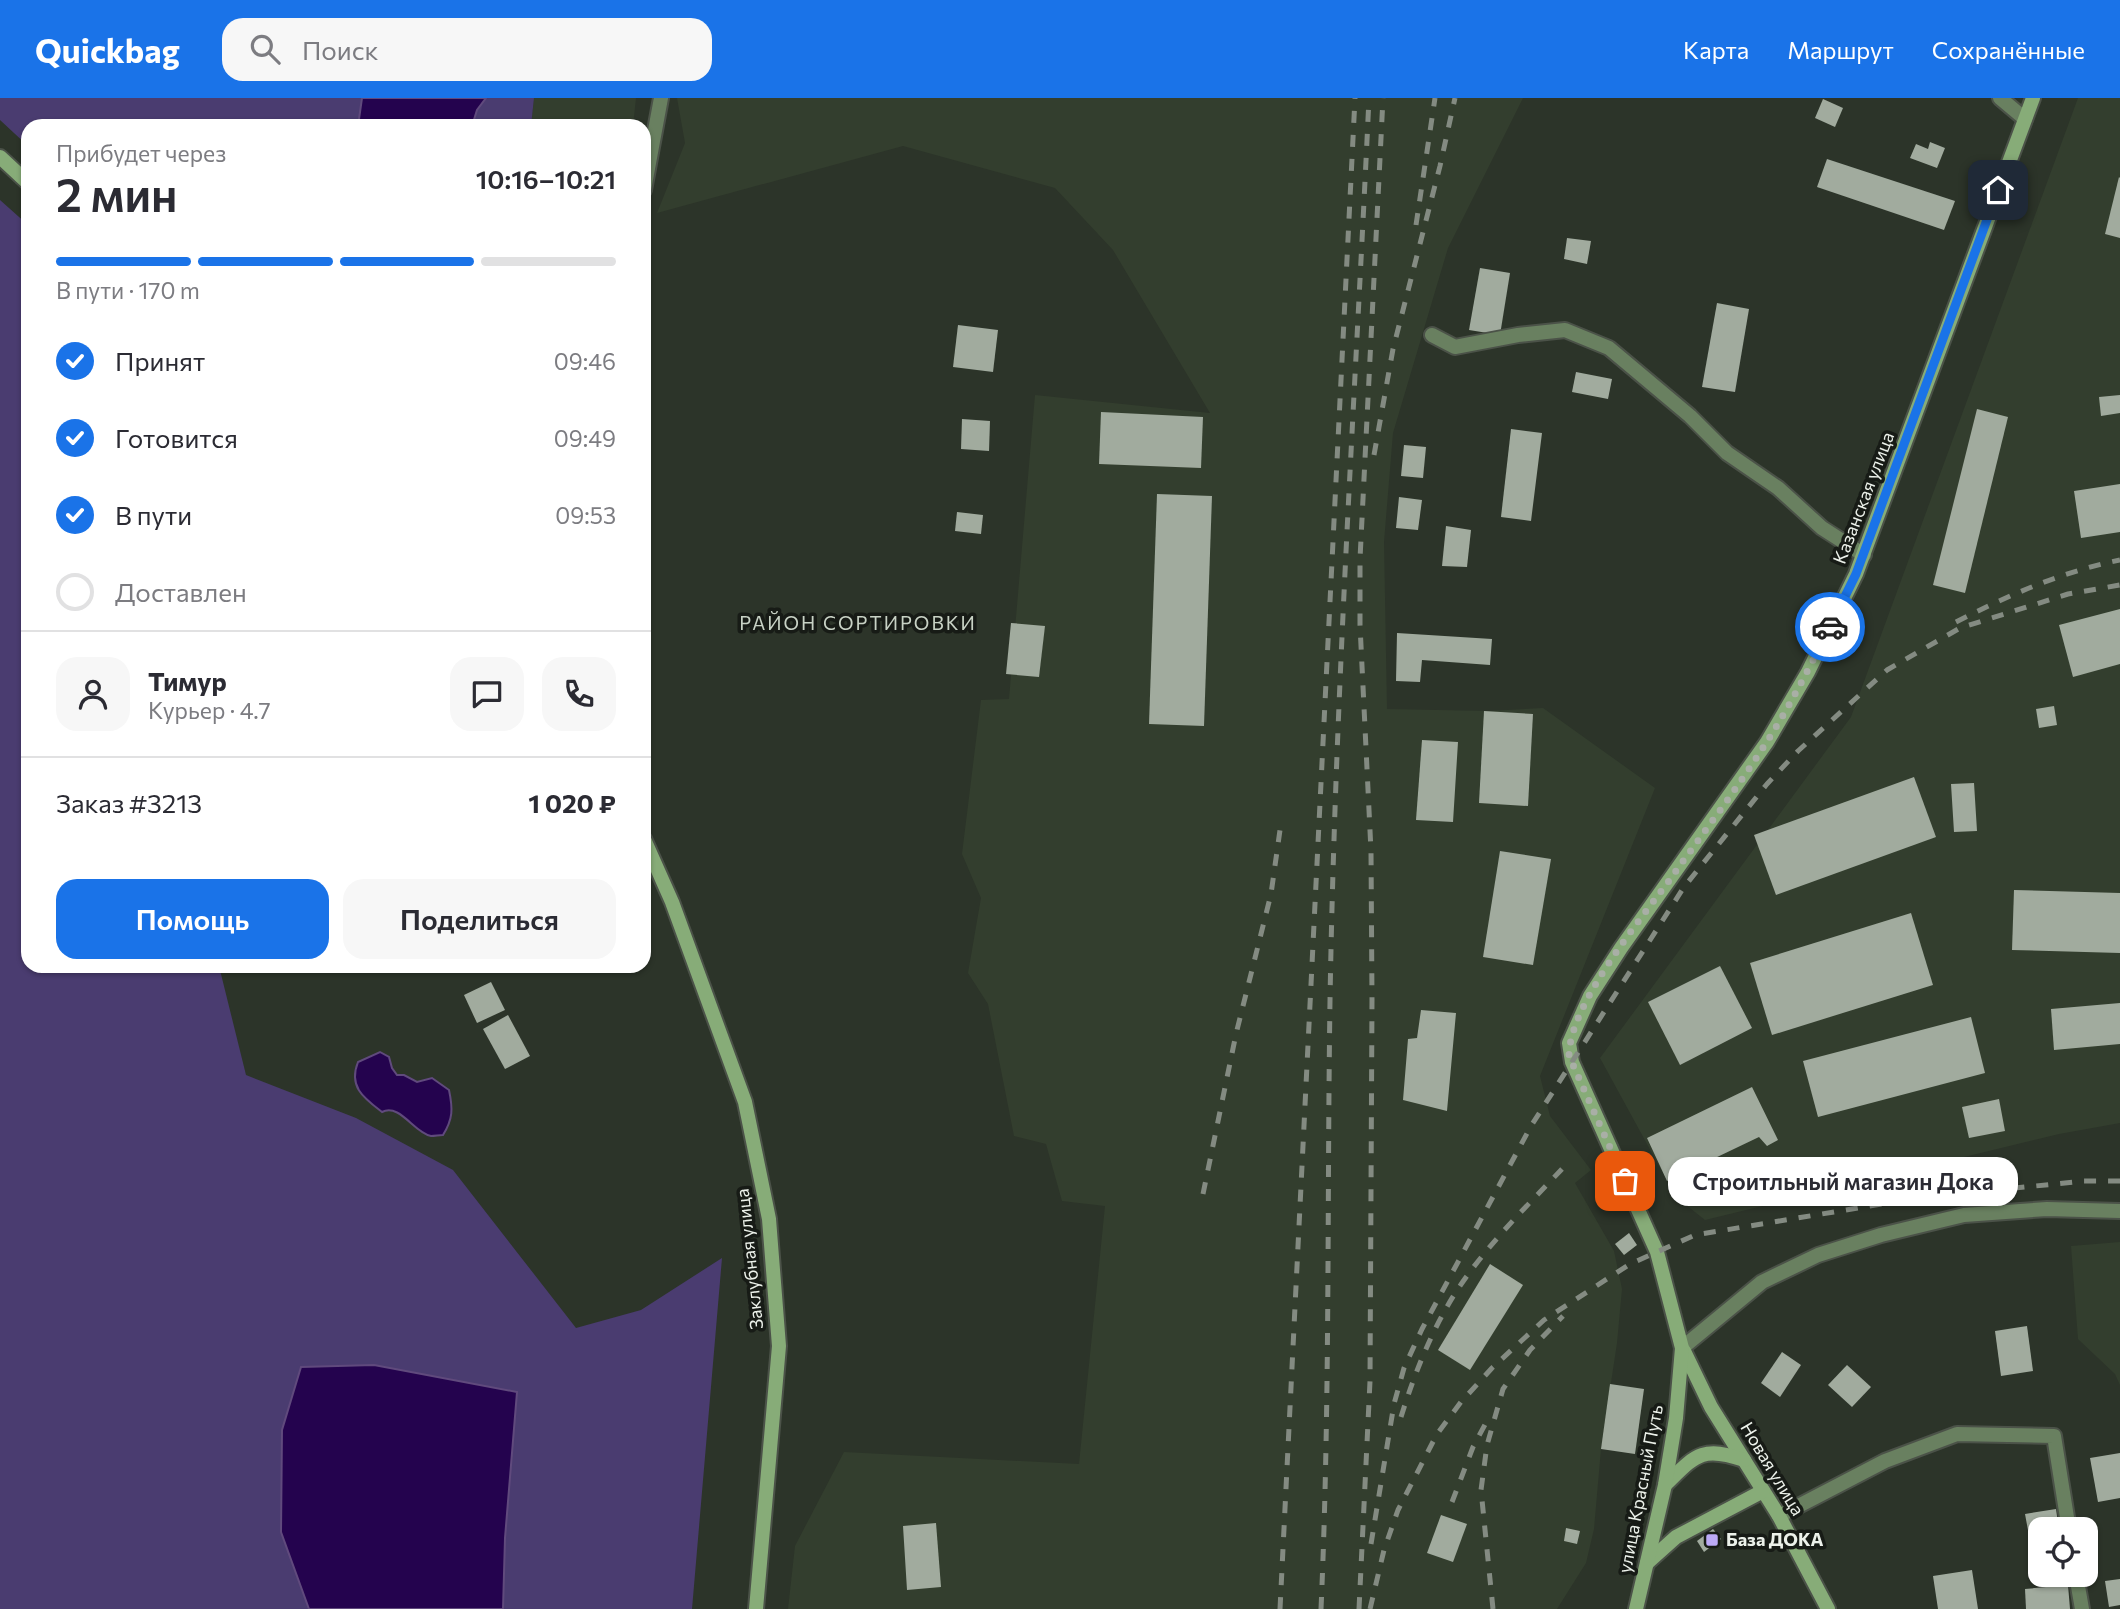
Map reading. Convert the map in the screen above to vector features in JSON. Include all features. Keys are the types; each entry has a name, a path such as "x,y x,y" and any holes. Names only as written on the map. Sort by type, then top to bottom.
{"main road":[{"name":"Казанская улица","path":"1572,1062 1569,1043 1590,996 1767,742 1808,671 1864,555 2033,98"},
{"path":"0,157 21,176"},
{"name":"Заклубная улица","path":"651,855 672,902 745,1102 769,1219 779,1346 756,1609"},
{"name":"улица Красный Путь","path":"1572,1062 1657,1252 1682,1349 1676,1418 1665,1485 1636,1609"},
{"name":"Новая улица","path":"1682,1349 1711,1407 1779,1516 1828,1609"},
{"path":"1665,1485 1686,1465 1705,1453 1722,1452 1744,1460"},
{"path":"1647,1563 1676,1537 1763,1491"}],"street":[{"path":"651,154 662,98"},
{"path":"2000,98 2025,119"},
{"path":"1432,335 1455,347 1518,335 1565,330 1609,348 1690,416 1727,453 1778,488 1822,528 1864,555"},
{"path":"1682,1349 1762,1282 1818,1255 1881,1235 1964,1215 2047,1209 2120,1211"},
{"path":"1779,1516 1885,1461 1957,1434 2054,1436 2067,1517"},
{"path":"2078,1587 2082,1609"}],"shaded area":[{"path":"0,98 362,98 359,119 21,119 21,140 0,120"},
{"path":"362,98 486,98 474,119 359,119"},
{"path":"486,98 534,98 532,119 474,119"},
{"path":"534,98 636,98 634,119 532,119"},
{"path":"677,98 1523,98 1448,248 1393,433 1384,542 1387,709 1488,711 1543,708 1655,788 1540,1076 1550,1116 1591,1170 1575,1183 1614,1251 1622,1289 1601,1449 1594,1529 1586,1563 1557,1609 788,1609 795,1546 844,1452 1079,1464 1105,1206 1062,1201 1046,1144 1014,1136 988,1004 968,973 981,898 962,854 981,700 1009,699 1035,395 1210,413 1113,250 1055,188 903,146 657,213 685,143"},
{"path":"2078,98 2120,98 2120,1123 2059,1134 1705,1220 1676,1197 1600,1058 1851,717"},
{"path":"0,200 21,219 21,973 221,973 246,1075 356,1118 453,1170 576,1328 641,1310 722,1258 692,1609 503,1609 505,1538 421,1375 374,1365 302,1367 282,1430 281,1532 309,1609 0,1609"},
{"path":"380,1052 389,1057 397,1075 404,1075 417,1082 432,1078 449,1090 451,1114 443,1135 425,1134 401,1115 389,1110 382,1112 360,1091 355,1078 358,1062"},
{"path":"2120,1242 2120,1385 2115,1374 2078,1339 2071,1246"},
{"path":"374,1365 517,1392 505,1538 503,1609 309,1609 281,1532 282,1430 301,1367"}],"building":[{"path":"1823,99 1843,108 1835,127 1815,118"},
{"path":"1930,142 1945,148 1937,168 1910,158 1916,144 1928,149"},
{"path":"1827,159 1955,201 1944,230 1817,187"},
{"path":"2120,178 2120,238 2105,234"},
{"path":"1567,238 1591,241 1587,264 1564,259"},
{"path":"1480,268 1510,273 1500,335 1469,330"},
{"path":"1717,303 1749,309 1735,392 1702,387"},
{"path":"958,325 998,330 993,372 953,367"},
{"path":"1576,372 1612,379 1608,399 1572,392"},
{"path":"2120,395 2120,413 2101,416 2099,397"},
{"path":"1977,409 2008,417 1965,593 1933,585"},
{"path":"1101,412 1203,417 1201,468 1099,464"},
{"path":"962,419 990,421 989,451 961,449"},
{"path":"1511,429 1542,433 1531,521 1501,517"},
{"path":"1404,445 1426,447 1423,478 1401,476"},
{"path":"2120,484 2120,532 2081,538 2074,491"},
{"path":"1157,494 1212,496 1204,726 1149,724"},
{"path":"1399,497 1422,500 1418,530 1396,528"},
{"path":"957,512 983,515 981,534 955,531"},
{"path":"1446,526 1471,530 1467,567 1442,566"},
{"path":"2120,609 2120,664 2073,677 2059,625"},
{"path":"1011,623 1045,626 1039,677 1006,674"},
{"path":"1397,633 1492,639 1490,665 1422,660 1420,682 1396,681"},
{"path":"2054,706 2057,725 2039,728 2036,709"},
{"path":"1484,711 1533,714 1528,806 1479,803"},
{"path":"1422,740 1458,742 1453,822 1416,820"},
{"path":"1914,777 1936,837 1776,895 1754,835"},
{"path":"1974,783 1977,831 1954,832 1951,784"},
{"path":"1500,851 1551,859 1533,965 1483,957"},
{"path":"2014,890 2120,893 2120,953 2012,950"},
{"path":"1911,913 1933,985 1772,1035 1750,963"},
{"path":"1720,966 1752,1028 1680,1065 1648,1002"},
{"path":"491,982 505,1010 477,1023 464,995"},
{"path":"2120,1003 2120,1044 2054,1050 2051,1009"},
{"path":"1421,1010 1456,1013 1447,1111 1403,1100 1408,1039 1417,1038"},
{"path":"508,1015 530,1056 505,1069 483,1029"},
{"path":"1971,1017 1985,1073 1818,1117 1803,1061"},
{"path":"1752,1087 1778,1140 1767,1146 1759,1137 1667,1181 1647,1138"},
{"path":"1999,1099 2005,1131 1969,1138 1962,1107"},
{"path":"1781,1162 1791,1183 1751,1203 1741,1183"},
{"path":"1629,1233 1637,1245 1624,1255 1615,1244"},
{"path":"1490,1264 1523,1285 1470,1370 1438,1350"},
{"path":"2027,1326 2033,1371 2001,1376 1995,1331"},
{"path":"1782,1352 1801,1365 1780,1397 1761,1383"},
{"path":"1847,1365 1871,1387 1852,1407 1828,1385"},
{"path":"1610,1384 1644,1389 1635,1454 1601,1449"},
{"path":"2120,1453 2120,1498 2098,1502 2090,1458"},
{"path":"2056,1509 2057,1517 2028,1517 2028,1530 2025,1514"},
{"path":"1441,1515 1467,1524 1453,1562 1427,1553"},
{"path":"936,1523 941,1587 907,1590 903,1526"},
{"path":"1566,1528 1580,1531 1577,1544 1564,1541"},
{"path":"1713,1529 1721,1539 1704,1552 1697,1541"},
{"path":"1972,1570 1978,1609 1938,1609 1933,1576"},
{"path":"2120,1579 2120,1605 2109,1607 2105,1581"},
{"path":"2068,1587 2070,1609 2026,1609 2025,1589"}],"railway":[{"path":"1280,1609 1355,98"},
{"path":"1321,1609 1327,1381 1333,888 1341,662 1369,98"},
{"path":"1359,1609 1370,1381 1372,1000 1371,851 1360,625 1360,559 1383,98"},
{"path":"1416,225 1435,98"},
{"path":"1374,455 1393,349 1455,98"},
{"path":"1956,622 2036,585 2120,560"},
{"path":"1371,1544 1394,1404 1404,1368 1422,1329 1531,1126 1684,887 1767,784 1798,751 1887,670 1960,628 2068,594 2120,585"},
{"path":"1203,1194 1236,1034 1271,894 1280,830"},
{"path":"1401,1417 1424,1354 1454,1295 1491,1245 1562,1169"},
{"path":"1370,1609 1384,1550 1398,1510 1437,1434 1461,1402 1492,1368 1544,1320 1630,1264 1695,1235 1918,1198 2084,1181 2120,1181"},
{"path":"1493,1609 1481,1490 1487,1445 1503,1389 1530,1350 1563,1316"},
{"path":"1452,1502 1473,1447 1488,1419"}],"way so far":[{"path":"1625,1181 1569,1056 1569,1043 1590,996 1621,948 1767,742 1830,627"}],"place":[{"name":"Строитльный магазин Дока","path":"1625,1181"},
{"name":"База ДОКА","path":"1712,1540"}],"district":[{"name":"РАЙОН СОРТИРОВКИ","path":"858,623"}],"route":[{"path":"1830,627 1856,574 1998,190"}]}
